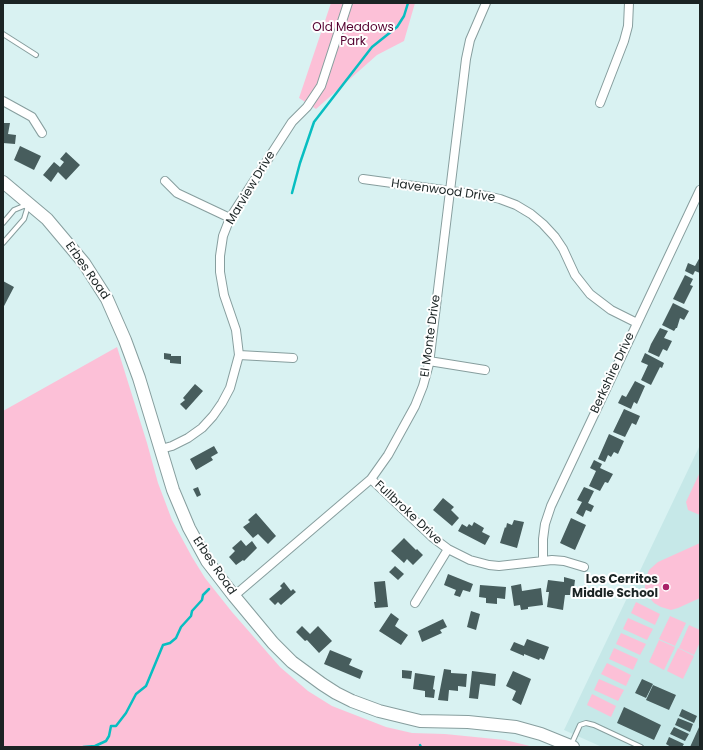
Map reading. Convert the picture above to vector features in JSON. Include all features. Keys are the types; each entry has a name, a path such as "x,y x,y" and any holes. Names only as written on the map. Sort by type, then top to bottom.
{"main road":[{"name":"Erbes Road","path":"3,182 47,219 84,264 107,299 125,340 139,378 173,490 189,528 207,561 273,643 292,662 322,684 352,701 379,711 420,721 468,722 516,728 540,734 572,746"}],"street":[{"name":"Marview Drive","path":"161,449 172,446 188,438 202,428 213,416 230,388 239,355 236,330 224,295 220,272 222,243 230,218 292,122 307,107 321,86 348,3"},
{"name":"El Monte Drive","path":"234,596 371,479 388,455 415,406 423,386 429,361 466,59 470,40 486,3"},
{"path":"600,103 624,41 628,26 629,3"},
{"path":"3,101 32,117 42,133"},
{"name":"Havenwood Drive","path":"364,180 500,199 516,205 531,214 555,237 563,249 575,275 590,294 611,310 637,323"},
{"path":"165,181 177,193 230,218"},
{"name":"Berkshire Drive","path":"543,560 545,524 551,506 700,190"},
{"path":"239,355 293,358"},
{"path":"429,361 485,370"},
{"name":"Fullbroke Drive","path":"371,479 432,538 448,549 470,560 499,566 543,560 564,561 584,567"},
{"path":"415,603 448,549"}],"lane":[{"path":"3,34 36,55"},
{"path":"3,223 14,210 28,204"},
{"path":"3,243 24,219 28,204"},
{"path":"572,746 580,725 586,723 594,725 640,747"}],"shaded area":[{"name":"Los Cerritos Middle School","path":"700,445 700,747 602,747 564,730"}],"green space":[{"name":"Old Meadows Park","path":"331,3 415,3 404,41 377,55 316,109 299,98"},
{"path":"117,347 158,483 172,520 205,578 232,612 280,667 308,691 332,706 386,727 412,733 445,734 505,740 534,747 3,747 3,411"},
{"path":"700,472 700,515 688,510 686,502"},
{"path":"700,543 700,598 671,610 654,603 648,596 645,589 645,580 649,570 658,562"},
{"path":"636,602 660,614 655,625 631,613"},
{"path":"670,616 686,623 675,646 659,639"},
{"path":"628,618 653,629 647,640 623,629"},
{"path":"689,625 700,630 700,642 694,655 679,648"},
{"path":"621,633 646,644 640,655 616,644"},
{"path":"659,640 675,647 664,670 649,662"},
{"path":"614,648 638,659 633,670 609,659"},
{"path":"678,648 694,656 683,679 667,671"},
{"path":"607,663 631,675 626,686 601,674"},
{"path":"599,679 624,690 618,701 594,690"},
{"path":"592,694 616,706 611,717 587,705"}],"building":[{"path":"3,123 10,123 8,134 16,135 15,144 3,143"},
{"path":"20,146 41,156 34,170 14,160"},
{"path":"66,152 80,165 66,180 58,172 51,182 43,175 54,162 60,167 64,162 60,159"},
{"path":"700,257 700,273 695,271 693,275 685,271 688,263 695,266"},
{"path":"685,275 693,279 690,285 693,286 684,304 673,299"},
{"path":"3,281 14,287 3,308"},
{"path":"673,303 689,311 684,320 680,318 677,328 674,331 662,325"},
{"path":"660,328 668,331 664,338 672,341 667,351 663,349 659,357 648,352"},
{"path":"164,353 171,354 171,356 181,356 181,364 170,363 170,360 164,359"},
{"path":"645,353 664,363 662,368 660,367 651,385 641,380 648,365 641,362"},
{"path":"635,381 645,386 637,404 634,402 631,409 618,403 622,395 626,397"},
{"path":"195,384 203,391 186,410 180,404 185,400 183,398"},
{"path":"624,409 640,416 636,425 632,423 625,437 613,432"},
{"path":"609,434 624,441 618,454 614,452 611,457 608,455 605,462 598,459"},
{"path":"214,446 218,453 211,457 213,460 196,470 190,459"},
{"path":"594,460 602,464 600,468 613,474 608,483 605,482 600,491 589,486 596,471 590,468"},
{"path":"198,487 201,495 197,497 193,489"},
{"path":"584,487 594,491 588,503 594,506 591,512 586,510 583,517 576,513 582,502 577,500"},
{"path":"443,498 454,507 451,510 459,518 452,526 433,510"},
{"path":"256,513 276,536 268,544 258,534 253,538 243,527 250,522 248,520"},
{"path":"571,518 586,525 575,550 560,543"},
{"path":"514,520 524,522 517,548 500,543 507,523 512,525"},
{"path":"474,522 484,528 482,532 490,536 485,545 458,531 462,524 467,527 469,524 472,526"},
{"path":"404,538 423,555 413,565 407,559 404,563 391,551"},
{"path":"241,540 246,546 252,541 257,548 244,561 243,560 236,565 229,557 235,551 232,548"},
{"path":"395,566 404,574 398,580 389,572"},
{"path":"448,574 473,584 470,592 463,590 460,597 454,595 456,590 444,585"},
{"path":"564,577 575,580 574,588 571,588 570,595 565,595 563,610 547,607 549,592 546,592 548,580 564,582"},
{"path":"385,581 388,607 375,608 374,602 376,602 374,582"},
{"path":"284,582 291,591 293,589 296,592 281,605 278,602 275,605 269,599 282,588 280,586"},
{"path":"521,584 522,591 541,588 543,605 528,607 528,609 521,610 520,605 514,606 511,586"},
{"path":"480,585 506,587 505,599 497,598 497,604 486,603 486,598 479,597"},
{"path":"471,611 480,614 476,630 467,627"},
{"path":"391,613 399,619 395,626 408,635 401,645 379,631"},
{"path":"443,619 447,627 440,630 442,633 422,642 418,631"},
{"path":"302,626 310,634 318,626 332,641 319,653 307,640 305,641 296,632"},
{"path":"527,639 549,647 544,660 540,658 539,660 524,654 524,656 510,650 514,642 524,646"},
{"path":"330,650 352,659 349,665 363,671 360,679 324,664"},
{"path":"444,669 451,670 451,673 467,674 466,687 458,686 458,691 449,690 448,701 438,700"},
{"path":"402,670 412,671 411,679 402,678"},
{"path":"472,671 496,674 495,686 480,684 478,699 469,698"},
{"path":"513,671 531,679 521,705 512,700 516,691 506,686"},
{"path":"415,673 435,676 433,689 435,690 434,698 425,697 425,691 413,689"},
{"path":"642,679 653,684 646,698 635,693"},
{"path":"653,685 676,695 669,710 646,700"},
{"path":"624,707 661,725 654,740 617,723"},
{"path":"682,709 697,716 694,723 679,716"},
{"path":"678,718 693,724 690,732 675,725"},
{"path":"700,725 700,747 690,747"},
{"path":"674,727 689,734 685,741 670,734"},
{"path":"669,737 684,744 682,747 671,747 666,744"}],"waterway":[{"path":"292,193 300,163 314,122 372,47 397,27 404,16 408,3"},
{"path":"83,747 95,746 106,741 109,736 111,726 116,726 126,713 136,694 146,686 163,645 170,643 176,638 181,627 191,616 192,611 209,589"}],"place":[{"name":"Los Cerritos Middle School","path":"666,587"}]}
